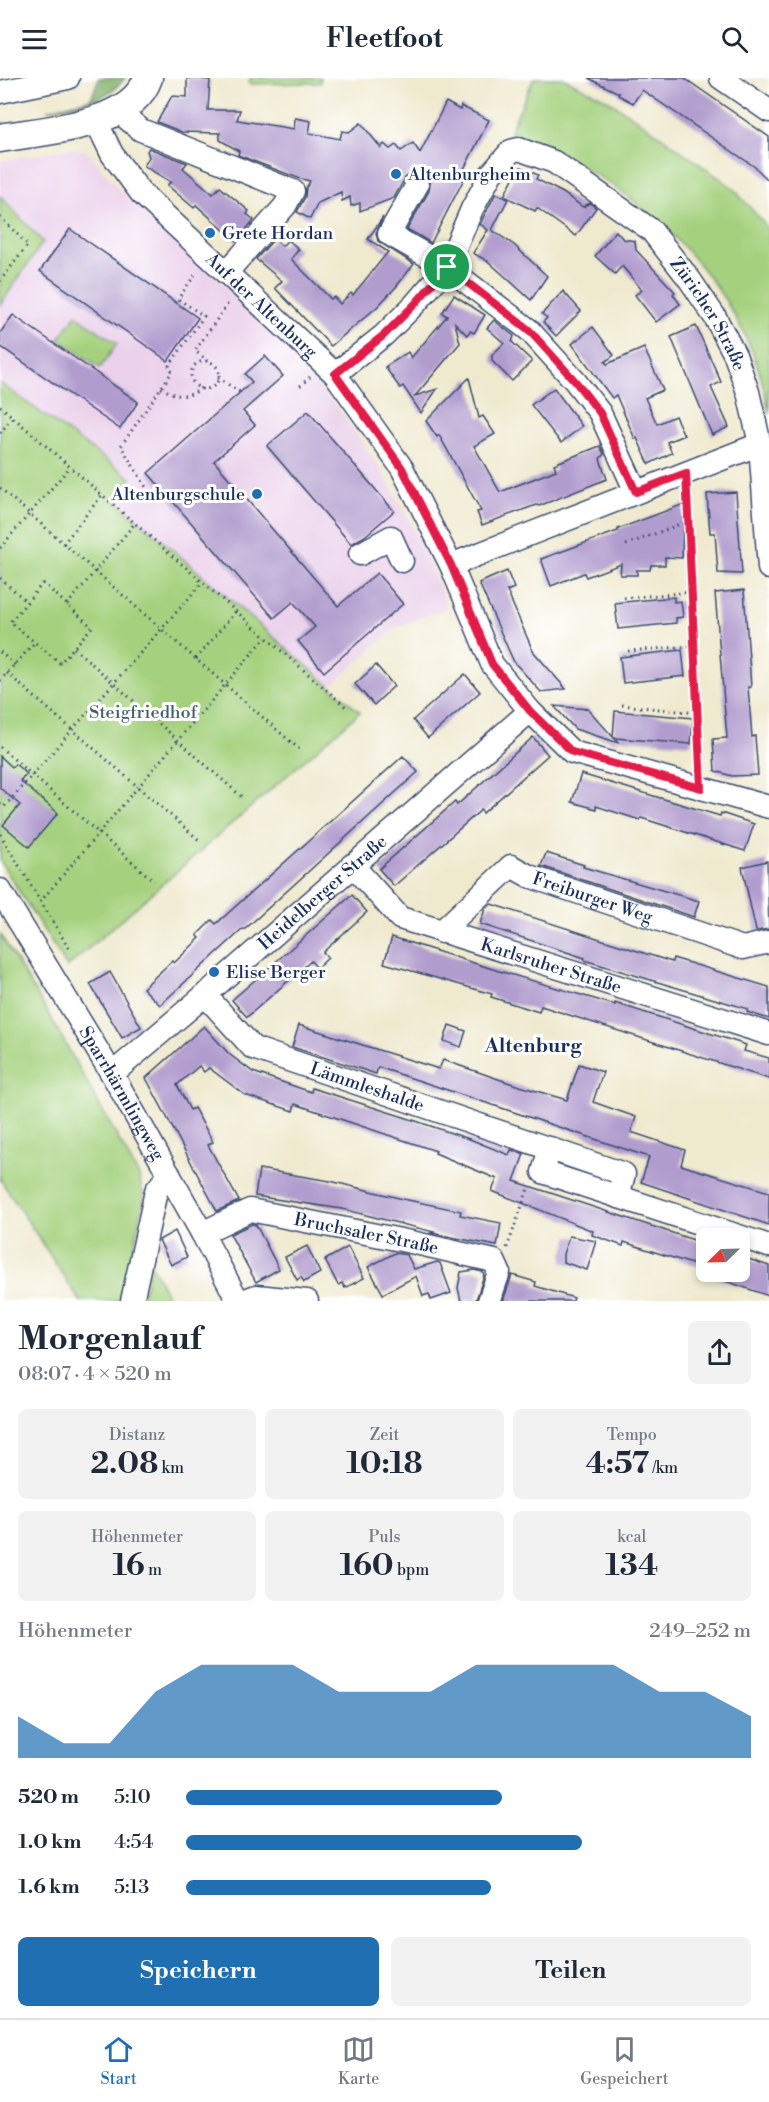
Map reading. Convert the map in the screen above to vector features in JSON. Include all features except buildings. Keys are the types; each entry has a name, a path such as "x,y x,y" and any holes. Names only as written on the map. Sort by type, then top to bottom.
{"main road":[{"path":"0,138 107,116 138,96 148,78"}],"street":[{"path":"0,92 68,78"},
{"path":"721,78 769,111"},
{"path":"107,116 293,191 285,206 226,273"},
{"name":"Auf der Altenburg","path":"107,116 112,154 141,193 335,374 402,468 451,565 492,664 530,711 572,752 769,807"},
{"name":"Züricher Straße","path":"447,267 472,208 491,174 511,151 519,149 554,162 651,230 715,317 735,355 748,392 760,444 769,568"},
{"path":"417,185 389,234 447,267 529,330 575,381 600,413 636,492"},
{"path":"335,374 384,335 447,267"},
{"path":"451,565 760,444"},
{"path":"360,554 391,537 402,561"},
{"name":"Heidelberger Straße","path":"112,1074 530,711"},
{"name":"Karlsruher Straße","path":"352,865 400,918 769,1034"},
{"name":"Freiburger Weg","path":"441,932 511,866 529,876 743,948 769,942"},
{"name":"Sparrhärmlingweg","path":"0,890 112,1074 238,1301"},
{"name":"Lämmleshalde","path":"205,995 253,1048 550,1148 543,1172 769,1246"},
{"path":"132,1301 156,1191 169,1174"},
{"name":"Bruchsaler Straße","path":"202,1233 250,1210 411,1242 494,1262 499,1272"},
{"path":"489,1301 499,1272"},
{"path":"243,1301 256,1296 307,1301"}],"path":[{"path":"0,217 27,245 0,281"},
{"path":"155,502 121,446 172,372 169,366 204,316 178,298 194,276"},
{"path":"235,294 195,351 216,367 218,378 243,394"},
{"path":"201,388 193,382 191,371 197,363 208,361"},
{"path":"300,386 311,376"},
{"path":"160,388 177,396 193,395 201,388 212,386 218,378"},
{"path":"0,405 346,707"},
{"path":"0,433 13,417"},
{"path":"0,548 70,466"},
{"path":"686,473 701,788"},
{"path":"0,488 299,750"},
{"path":"63,544 102,495"},
{"path":"626,544 688,521"},
{"path":"67,605 135,523"},
{"path":"0,578 27,602"},
{"path":"0,804 4,807 203,582"},
{"path":"44,583 67,605 92,627 60,663 10,622 44,583"},
{"path":"624,598 692,592"},
{"path":"196,659 236,610"},
{"path":"40,902 266,637"},
{"path":"0,681 34,642"},
{"path":"628,651 694,646"},
{"path":"74,648 244,799"},
{"path":"0,651 15,665"},
{"path":"8,673 199,840"},
{"path":"622,705 698,713"},
{"path":"0,747 154,881"},
{"path":"0,834 70,950"},
{"path":"499,1272 532,1177"}],"shaded area":[{"path":"71,148 84,150 93,158 116,187 235,294 279,337 345,417 381,470 415,531 448,607 395,628 331,686 115,500 130,478 0,383 0,305 43,242 0,196 0,161"}],"green space":[{"path":"99,78 125,78 100,98 47,110 91,99"},
{"path":"250,78 321,78 320,83 249,84"},
{"path":"534,78 563,78 606,99 732,187 769,229 769,414 762,380 750,347 735,316 716,286 694,258 644,209 616,188 510,131"},
{"path":"0,196 43,242 0,305"},
{"path":"76,315 117,344 100,368 59,339"},
{"name":"Steigfriedhof","path":"0,383 131,478 115,500 360,712 67,967 0,861"},
{"path":"0,934 50,1016 139,1176 144,1198 123,1301 80,1301 0,1179"},
{"path":"151,1264 170,1301 141,1301"}],"place":[{"name":"Altenburgheim","path":"396,174"},
{"name":"Grete Hordan","path":"210,233"},
{"name":"Altenburgschule","path":"257,494"},
{"name":"Elise Berger","path":"214,972"}],"district":[{"name":"Altenburg","path":"533,1046"}],"route":[{"path":"447,267 529,330 575,381 600,413 636,492 686,473 701,788 572,752 530,711 492,664 451,565 402,468 335,374 384,335 447,267"}]}
